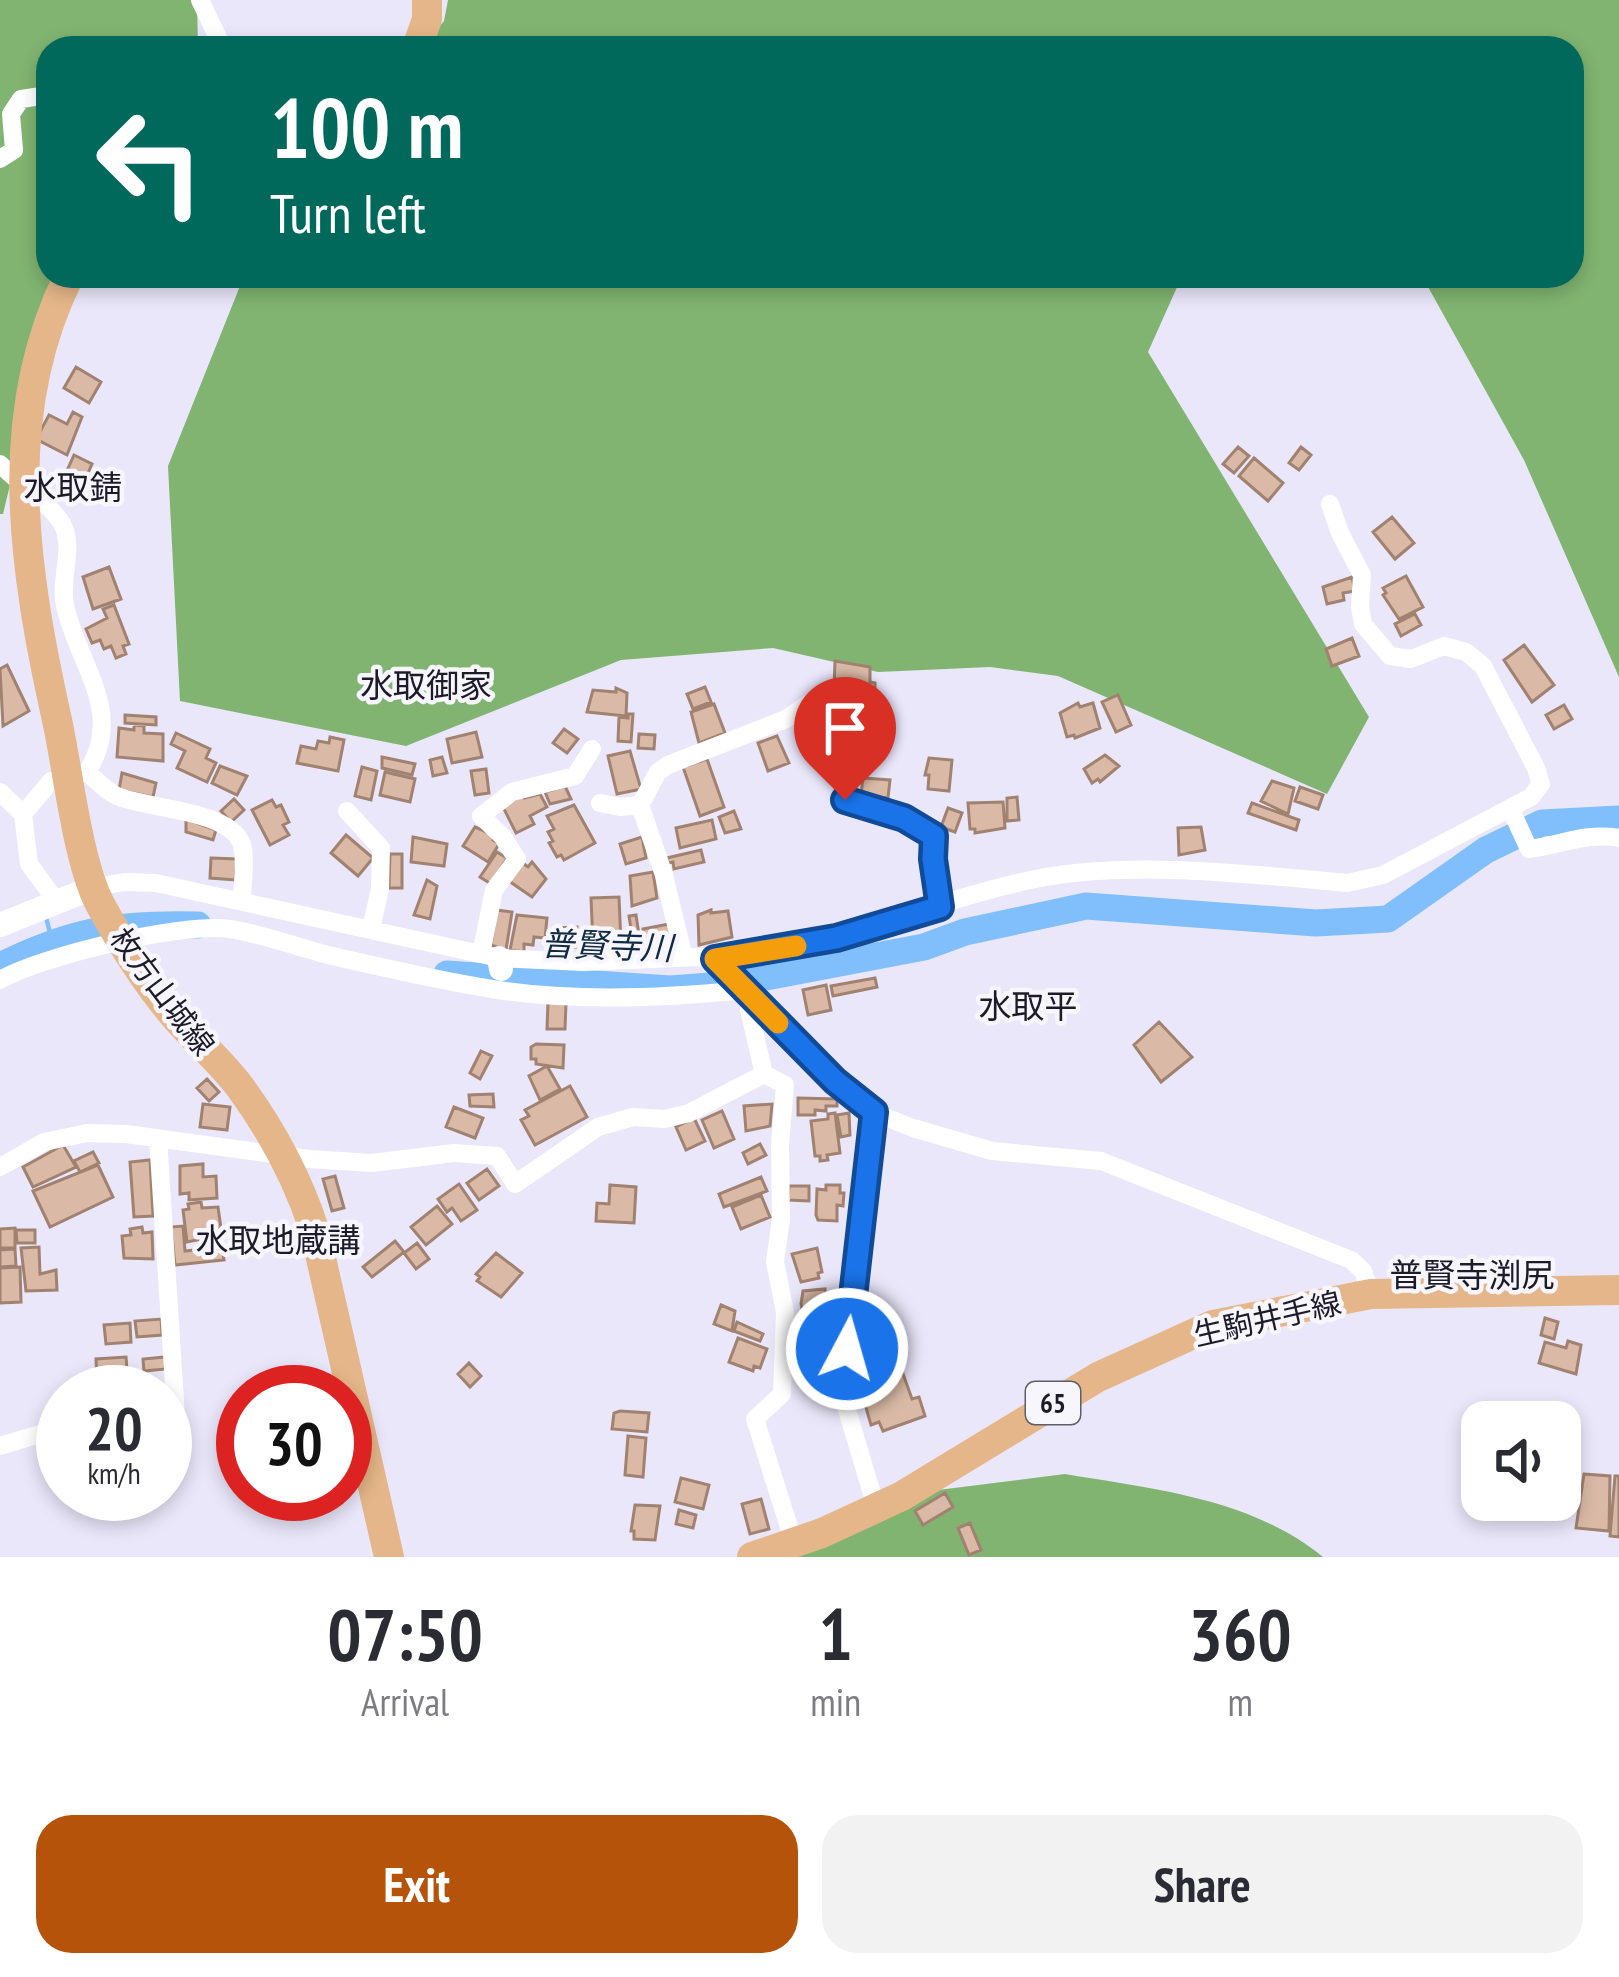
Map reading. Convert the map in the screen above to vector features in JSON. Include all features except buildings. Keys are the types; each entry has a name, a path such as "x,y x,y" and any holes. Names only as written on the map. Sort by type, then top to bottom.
{"main road":[{"path":"421,36 427,0"},
{"name":"枚方山城線","path":"59,288 44,306 18,362 1,465 19,570 78,775 95,895 174,1016 238,1084 302,1191 389,1557"},
{"name":"生駒井手線","path":"752,1557 794,1544 902,1496 1079,1387 1213,1325 1371,1294 1619,1290"}],"street":[{"path":"200,0 217,36"},
{"path":"0,159 14,150 11,114 21,99 36,97"},
{"path":"1,465 61,522 68,540 64,604 103,710 99,754 78,775 52,782 23,814"},
{"path":"0,980 22,968 88,950 153,936 227,928 414,975 500,990 576,996 737,982 836,938 1025,881 1071,873 1122,870 1347,883 1383,875 1512,813 1541,784 1483,666 1466,652 1444,646 1412,659 1390,656 1363,625 1361,575 1330,504"},
{"path":"684,958 664,875 640,805 658,772 668,764 786,719 811,702"},
{"path":"494,960 494,890 517,859 481,816 512,792 575,776 592,749"},
{"path":"78,775 113,794 190,812 235,835 242,844 242,900"},
{"path":"0,792 23,814 29,865 57,902"},
{"path":"845,800 904,818 934,836 940,907"},
{"path":"600,803 640,805"},
{"path":"347,811 381,848 380,889 371,928"},
{"path":"1512,813 1529,849 1570,838 1619,838"},
{"path":"0,925 124,882 156,883 371,928 494,960 684,958 737,982 835,1081 874,1112 992,1151 1101,1161 1351,1260 1363,1270 1371,1294"},
{"path":"737,982 749,1010 764,1074 785,1085 775,1262 785,1312 782,1394 755,1419 794,1544"},
{"path":"0,1167 44,1142 75,1135 126,1134 372,1163 454,1153 496,1156 515,1184 598,1127 633,1117 665,1119 688,1113 764,1074"},
{"path":"874,1112 842,1393 876,1507"},
{"path":"158,1138 173,1365"},
{"path":"0,1446 36,1435"}],"green space":[{"path":"0,0 197,0 198,36 36,36 36,288 67,288 50,319 0,514"},
{"path":"448,0 1619,0 1619,677 1524,460 1429,288 1584,288 1584,36 432,36 444,21"},
{"path":"239,288 1177,288 1148,352 1369,717 1327,794 1058,676 990,667 878,672 773,648 621,660 406,746 180,701 168,466"},
{"path":"1065,1474 1166,1491 1233,1509 1295,1537 1323,1557 797,1557 938,1490"}],"waterway":[{"name":"普賢寺川","path":"447,974 670,989 724,985 924,947 965,932 1086,906 1316,923 1388,919 1486,850 1542,823 1619,819"},
{"path":"45,913 52,941"},
{"name":"普賢寺川","path":"0,966 96,931 198,925"}],"slow traffic":[{"path":"778,1023 715,959 796,946"}],"district":[{"name":"水取錆","path":"73,486"},
{"name":"水取御家","path":"426,684"},
{"name":"水取平","path":"1028,1005"},
{"name":"水取地蔵講","path":"278,1239"},
{"name":"普賢寺渕尻","path":"1472,1274"}],"route":[{"path":"845,800 874,806 929,830 934,836 940,907 836,938 715,959 835,1081 874,1112 847,1349"}]}
